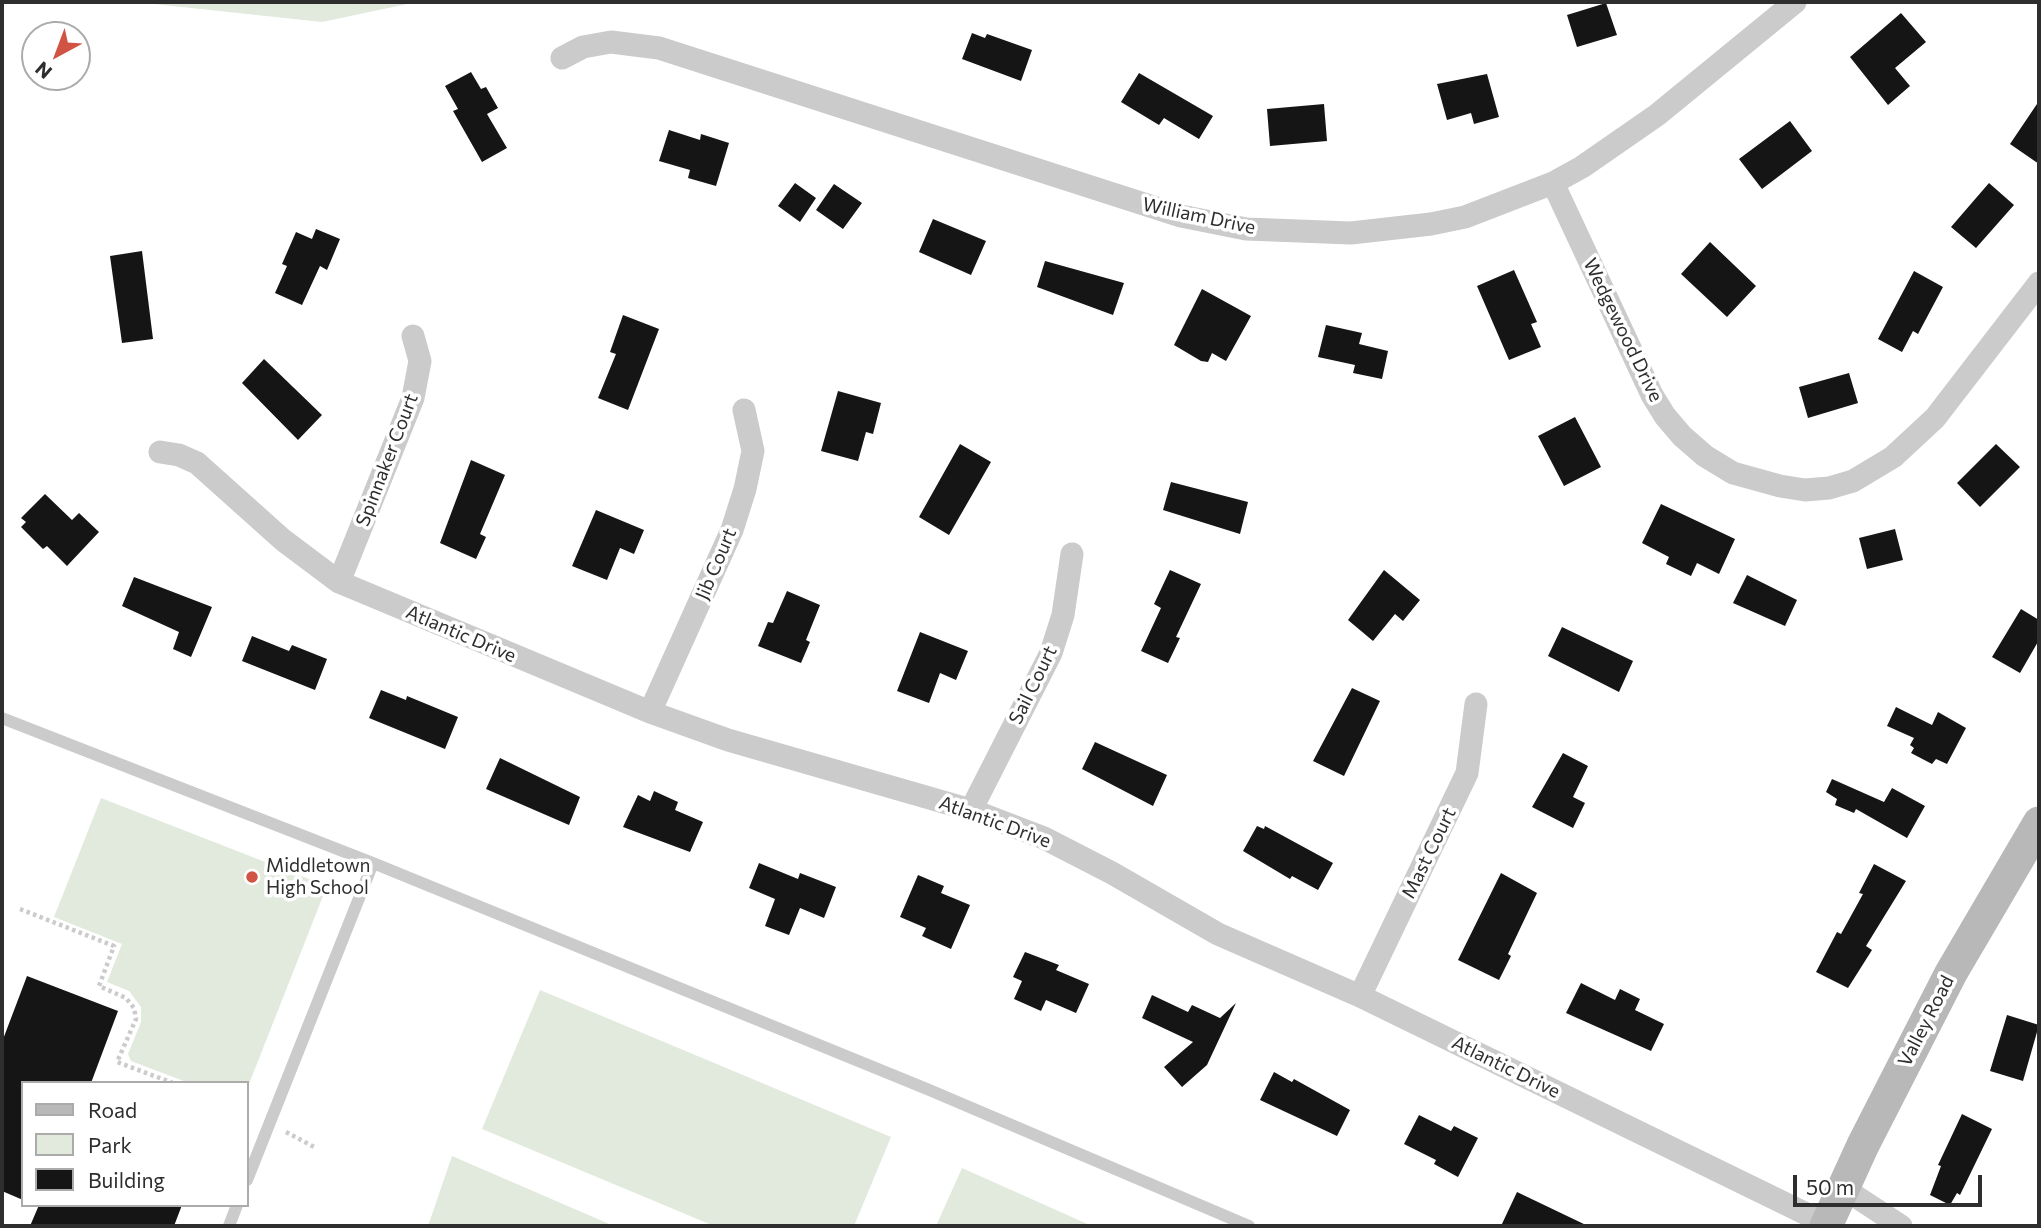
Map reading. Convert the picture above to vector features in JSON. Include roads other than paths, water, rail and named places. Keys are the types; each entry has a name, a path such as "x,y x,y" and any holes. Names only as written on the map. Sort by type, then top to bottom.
{"main road":[{"name":"Valley Road","path":"1827,1225 1951,973 2039,823"}],"street":[{"name":"William Drive","path":"562,58 583,47 611,42 659,48 1181,216 1246,229 1350,233 1431,224 1495,207 1553,183 1582,167 1657,115 1795,2"},
{"name":"Wedgewood Drive","path":"1553,183 1652,395 1665,416 1682,436 1714,462 1744,477 1780,486 1805,490 1829,488 1853,481 1893,457 1935,418 2039,283"},
{"name":"Spinnaker Court","path":"339,582 412,398 421,361 413,336"},
{"name":"Jib Court","path":"650,712 732,530 745,489 753,451 744,410"},
{"name":"Atlantic Drive","path":"160,452 179,455 197,463 283,540 339,582 650,712 729,740 971,810 1044,838 1276,962 1360,996 1827,1225"},
{"name":"Sail Court","path":"971,810 1051,653 1063,615 1072,554"},
{"name":"Mast Court","path":"1360,996 1467,773 1476,704"},
{"path":"1843,1188 1901,1226"}],"lane":[{"path":"2,718 373,863 927,1088 1249,1226"},
{"path":"248,1177 373,863"},
{"path":"229,1226 236,1207"}],"place":[{"name":"Middletown High School","path":"252,877"}]}
